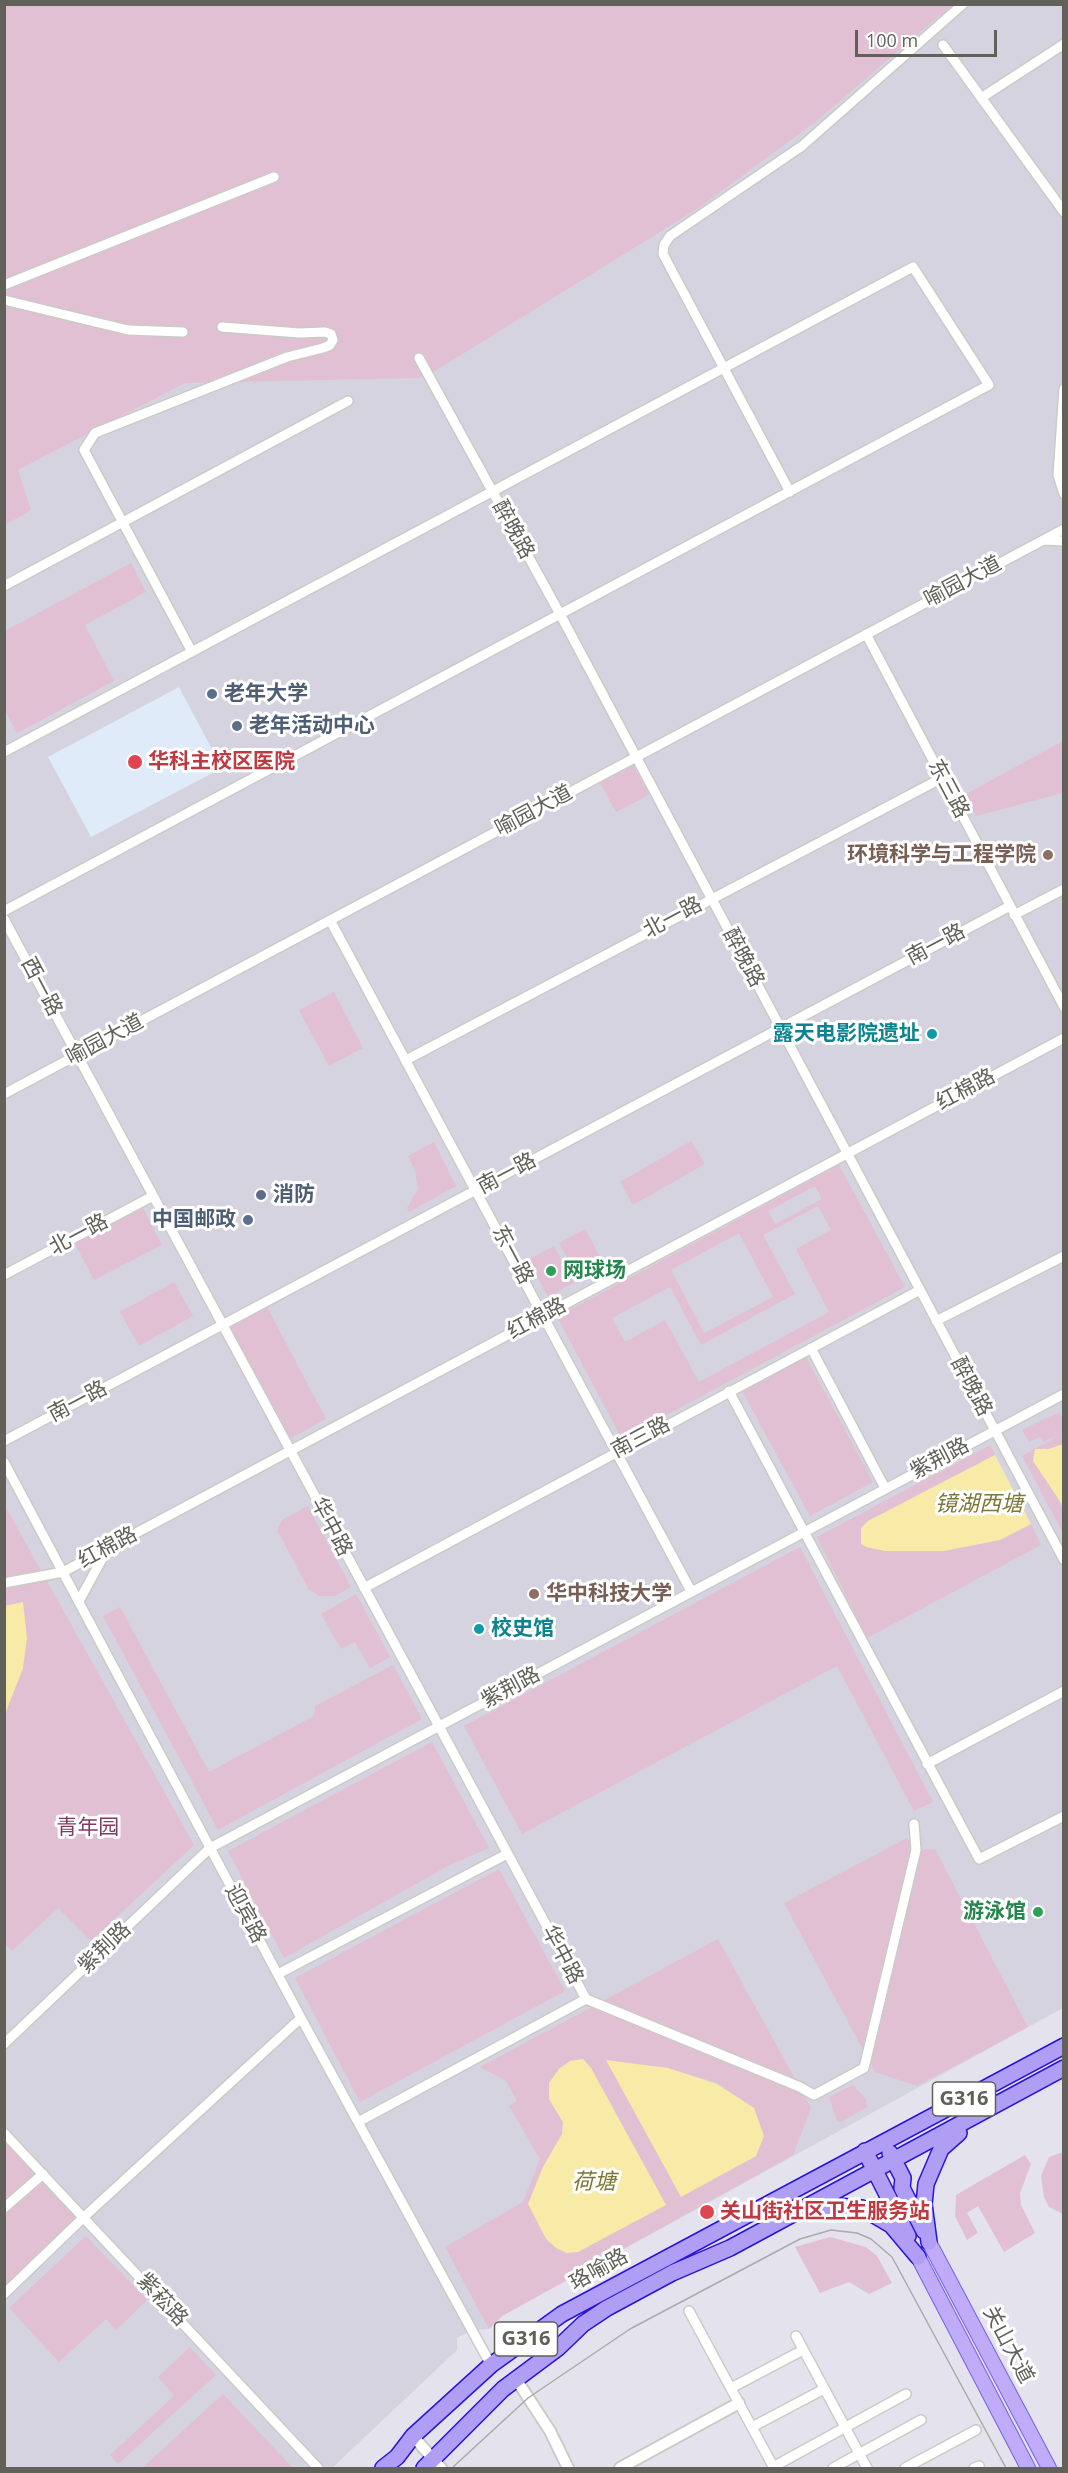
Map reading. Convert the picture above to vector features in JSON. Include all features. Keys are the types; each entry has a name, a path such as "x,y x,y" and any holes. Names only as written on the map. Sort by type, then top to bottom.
{"highway":[{"name":"G316","path":"865,2151 1064,2046"},
{"name":"G316","path":"876,2171 1000,2101 1064,2068"},
{"path":"929,2242 924,2204 930,2174 941,2150 1000,2101"},
{"path":"884,2141 903,2178 902,2188 929,2242"},
{"path":"865,2151 918,2257"},
{"name":"珞喻路","path":"383,2469 397,2457 413,2436 491,2365 562,2314 865,2151"},
{"name":"珞喻路","path":"433,2466 516,2379 558,2348 583,2324 607,2308 672,2273 730,2248 847,2183 876,2171"},
{"path":"786,2218 820,2208 862,2208 891,2225 918,2257"}],"main road":[{"name":"关山大道","path":"929,2242 1049,2469"},
{"name":"关山大道","path":"918,2257 1028,2469"}],"street":[{"path":"790,492 663,254 664,245 670,236 802,146 963,4"},
{"path":"981,98 1064,44"},
{"path":"943,45 1064,212"},
{"path":"4,285 274,177"},
{"path":"4,752 913,267 989,385 4,911"},
{"path":"4,300 128,330 183,332"},
{"path":"192,652 84,450 95,433 287,357 323,348 330,345 333,340 331,334 325,332 299,333 222,327"},
{"name":"醉晚路","path":"419,358 560,614 1064,1560"},
{"path":"1064,388 1058,475 1064,494"},
{"path":"4,586 348,401"},
{"name":"喻园大道","path":"4,1094 1064,528"},
{"path":"1042,540 1064,541"},
{"name":"东三路","path":"866,634 1064,1007"},
{"name":"北一路","path":"406,1060 942,778"},
{"name":"南一路","path":"4,1441 780,1028 1012,911 1064,889"},
{"name":"西一路","path":"4,919 77,1055"},
{"name":"东一路","path":"330,920 691,1592"},
{"name":"红棉路","path":"4,1583 63,1572 1064,1038"},
{"name":"华中路","path":"77,1055 586,2000"},
{"name":"北一路","path":"4,1275 153,1196"},
{"path":"936,1321 1064,1256"},
{"name":"南三路","path":"364,1588 920,1290"},
{"path":"811,1348 885,1488"},
{"path":"729,1391 979,1859 1064,1816"},
{"name":"紫荆路","path":"4,2044 210,1848 1064,1394"},
{"name":"迎宾路","path":"4,1462 301,2018 491,2365"},
{"path":"79,1601 108,1547"},
{"path":"927,1764 1064,1691"},
{"path":"358,2122 586,2000 800,2087 814,2095 864,2068 916,1850 914,1824"},
{"path":"278,1974 507,1854"},
{"path":"4,2294 84,2217 301,2018"},
{"name":"紫菘路","path":"4,2133 8,2144 43,2174 318,2469"},
{"path":"4,2208 43,2174"},
{"path":"689,2311 774,2468 906,2394"},
{"path":"796,2336 867,2469"},
{"path":"731,2388 803,2350"},
{"path":"516,2379 550,2431 568,2469"},
{"path":"752,2427 824,2389"},
{"path":"620,2469 739,2403"},
{"path":"834,2469 921,2420"},
{"path":"905,2469 976,2430"},
{"path":"413,2436 433,2466"}],"shaded area":[{"name":"华中科技大学","path":"422,5 1063,5 1063,2008 502,2316 489,2329 472,2330 457,2338 457,2350 332,2468 5,2468 4,210"},
{"name":"华科主校区医院","path":"179,687 222,768 91,837 48,757"}],"green space":[{"path":"4,5 952,5 814,123 697,209 435,371 419,378 185,383 18,470 31,510 5,525"},
{"path":"131,563 146,592 85,625 114,681 17,733 5,710 5,631"},
{"path":"1063,741 1063,793 976,816 966,794"},
{"path":"632,763 649,795 616,812 599,781"},
{"path":"334,992 363,1048 329,1066 299,1010"},
{"path":"691,1141 705,1164 633,1205 620,1182"},
{"path":"434,1142 456,1186 409,1212 407,1208 418,1189 415,1171 408,1156"},
{"path":"839,1165 905,1287 622,1439 557,1317","holes":["815,1186 822,1199 775,1224 768,1211","818,1206 831,1230 796,1249 829,1312 699,1382 665,1320 625,1342 612,1318 670,1287 701,1345 795,1294 763,1235","739,1233 773,1297 704,1333 671,1270"]},
{"path":"143,1208 162,1245 94,1280 75,1244"},
{"name":"网球场","path":"585,1229 605,1266 579,1280 559,1243"},
{"name":"网球场","path":"554,1246 574,1283 548,1297 528,1260"},
{"path":"174,1282 193,1316 139,1346 120,1312"},
{"path":"267,1307 326,1419 289,1439 229,1327"},
{"path":"806,1357 873,1482 810,1516 742,1391"},
{"path":"1059,1412 1063,1419 1063,1444 1049,1449 1042,1448 1061,1506 1063,1506 1063,1533 1022,1456 1061,1434 1043,1442 1040,1437 1029,1442 1022,1430"},
{"path":"990,1445 995,1455 868,1521 979,1543 1000,1540 1031,1524 1041,1545 867,1638 817,1537"},
{"name":"青年园","path":"4,1504 194,1845 91,1941 58,1908 12,1951 4,1942 4,1714 23,1669 23,1602 5,1606"},
{"path":"308,1506 351,1587 335,1596 320,1596 309,1590 277,1530 283,1519"},
{"path":"800,1547 933,1802 914,1811 837,1666 522,1834 464,1726"},
{"path":"356,1594 390,1657 370,1668 355,1642 341,1649 321,1614"},
{"path":"120,1607 209,1772 314,1716 315,1706 393,1665 422,1719 218,1830 103,1616"},
{"path":"432,1742 489,1848 448,1866 284,1958 228,1851"},
{"path":"907,1838 916,1850 935,1849 1028,2027 917,2086 875,2072 784,1903"},
{"path":"499,1869 565,1991 360,2102 295,1978"},
{"path":"718,1939 811,2108 793,2155 502,2316 489,2329 445,2247 523,2202 540,2159 509,2106 517,2101 506,2081 480,2067","holes":["582,2059 591,2068 666,2205 543,2167 562,2134 563,2122 549,2099 549,2083 559,2069 570,2061","606,2061 668,2068 717,2083 754,2108"]},
{"path":"853,2085 866,2099 867,2107 841,2122 837,2121 829,2097"},
{"path":"4,2140 79,2217 5,2288 4,2287"},
{"path":"1064,2152 1063,2214 1049,2207 1044,2197 1041,2176 1049,2157"},
{"path":"1025,2155 1031,2164 1020,2193 1021,2205 1035,2233 1004,2252 978,2206 967,2213 978,2233 967,2240 955,2216 956,2195"},
{"path":"86,2236 147,2300 116,2330 106,2319 59,2362 9,2308"},
{"path":"830,2237 866,2247 877,2256 892,2283 869,2294 849,2282 820,2293 795,2247"},
{"path":"190,2347 216,2375 118,2464 110,2455 174,2396 158,2377"},
{"path":"223,2394 293,2468 142,2468"}],"water":[{"path":"1064,1444 1063,1506 1033,1461 1035,1449 1049,1449"},
{"name":"镜湖西塘","path":"995,1455 1031,1524 1000,1540 944,1551 885,1551 861,1544 861,1528 868,1521"},
{"path":"23,1602 27,1638 23,1668 5,1714 5,1606"},
{"name":"荷塘","path":"583,2059 591,2068 666,2205 578,2252 567,2253 556,2248 546,2239 528,2204 543,2167 562,2134 563,2122 549,2099 549,2083 559,2069 570,2061"},
{"path":"606,2060 668,2068 717,2084 754,2108 764,2136 756,2156 681,2197"}],"tram line":[{"path":"452,2468 528,2398 630,2329 800,2239 831,2230 857,2233 871,2239 892,2257 1006,2468"}],"place":[{"name":"老年大学","path":"212,694"},
{"name":"老年活动中心","path":"237,726"},
{"name":"华科主校区医院","path":"135,762"},
{"name":"环境科学与工程学院","path":"1048,855"},
{"name":"露天电影院遗址","path":"932,1034"},
{"name":"消防","path":"261,1195"},
{"name":"中国邮政","path":"248,1220"},
{"name":"网球场","path":"551,1271"},
{"name":"华中科技大学","path":"534,1594"},
{"name":"校史馆","path":"479,1629"},
{"name":"游泳馆","path":"1038,1912"},
{"name":"关山街社区卫生服务站","path":"707,2212"}]}
